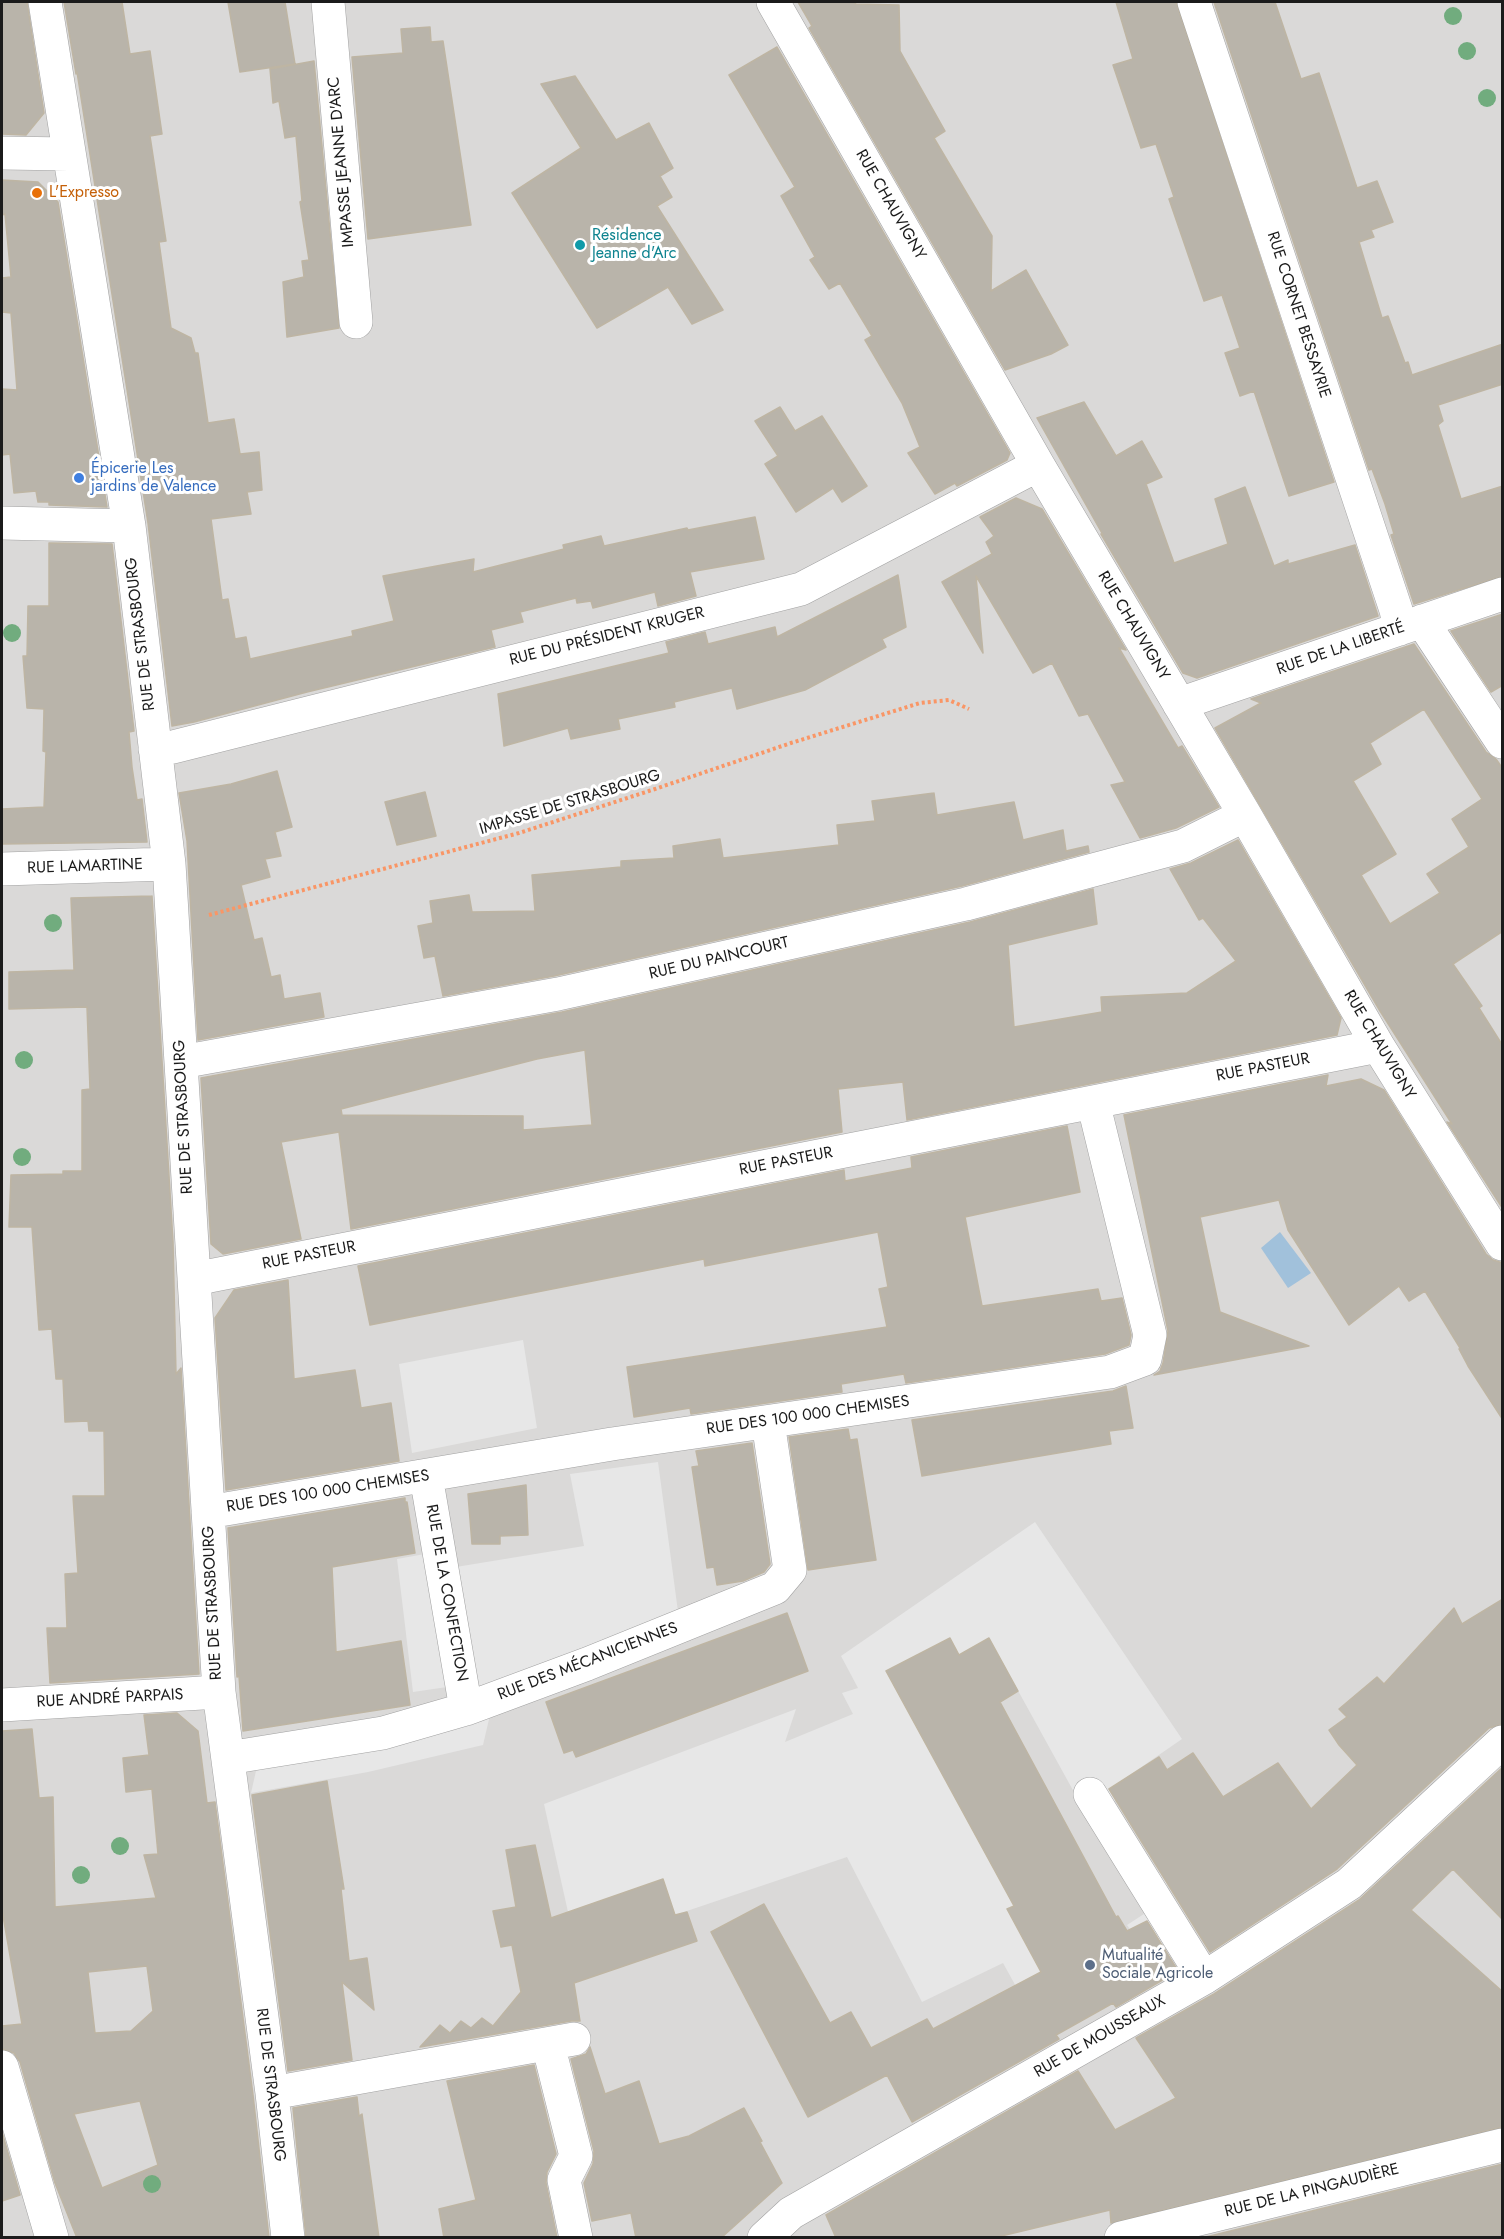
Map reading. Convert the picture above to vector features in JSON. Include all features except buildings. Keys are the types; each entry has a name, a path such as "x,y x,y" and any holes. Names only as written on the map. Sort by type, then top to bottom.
{"street":[{"name":"RUE DE STRASBOURG","path":"45,2 129,526 169,864 219,1692 272,2093 287,2237"},
{"name":"IMPASSE JEANNE D'ARC","path":"328,2 356,322"},
{"name":"RUE CHAUVIGNY","path":"773,2 1038,465 1245,815 1378,1046 1503,1244"},
{"name":"RUE CORNET BESSAYRIE","path":"1194,2 1388,588 1411,625 1503,742"},
{"path":"2,153 69,154"},
{"name":"RUE DU PRÉSIDENT KRUGER","path":"155,749 173,747 801,589 1038,465"},
{"path":"2,523 129,526"},
{"name":"RUE DE LA LIBERTÉ","path":"1179,704 1503,594"},
{"name":"RUE DU PAINCOURT","path":"181,1062 558,994 954,906 1183,846 1245,815"},
{"name":"RUE LAMARTINE","path":"2,869 169,864"},
{"name":"RUE PASTEUR","path":"194,1279 1378,1046"},
{"name":"RUE DES 100 000 CHEMISES","path":"208,1512 612,1444 1110,1372 1145,1359 1150,1335 1093,1102"},
{"name":"RUE DES MÉCANICIENNES","path":"228,1758 383,1733 466,1709 587,1664 775,1588 789,1570 768,1422"},
{"name":"RUE DE LA CONFECTION","path":"426,1476 466,1709"},
{"name":"RUE ANDRÉ PARPAIS","path":"2,1705 219,1692"},
{"name":"RUE DE MOUSSEAUX","path":"764,2238 796,2225 1204,1978 1349,1884 1503,1742"},
{"path":"1090,1794 1204,1978"},
{"path":"272,2093 561,2041 576,2156 564,2180 576,2238"},
{"path":"2,2067 52,2238"},
{"name":"RUE DE LA PINGAUDIÈRE","path":"1121,2238 1503,2145"}],"path":[{"name":"IMPASSE DE STRASBOURG","path":"173,924 519,833 920,703 949,700 969,709"}],"shaded area":[{"path":"2,2 1502,2 1502,2237 2,2237"},
{"path":"523,1340 537,1428 412,1453 399,1364"},
{"path":"658,1462 679,1619 475,1691 456,1567 584,1546 570,1474"},
{"path":"1035,1522 1182,1739 1127,1777 1113,1804 1166,1883 1175,1906 1171,1945 1149,1957 1127,1925 1147,1912 1080,1803 989,1638 965,1651 968,1658 886,1671 1014,1906 1007,1909 1071,2026 1029,2010 1003,1963 922,2002 847,1857 675,1915 663,1879 568,1912 544,1804 796,1709 785,1742 853,1714 842,1693 858,1688 841,1656"},
{"path":"425,1554 447,1687 413,1692 397,1559"},
{"path":"490,1715 483,1745 368,1772 251,1793 258,1762"}],"water":[{"path":"1280,1232 1311,1273 1288,1288 1261,1248"}],"place":[{"name":"L'Expresso","path":"37,193"},
{"name":"Résidence Jeanne d'Arc","path":"580,245"},
{"name":"Épicerie Les jardins de Valence","path":"79,478"},
{"name":"Mutualité Sociale Agricole","path":"1090,1965"}]}
